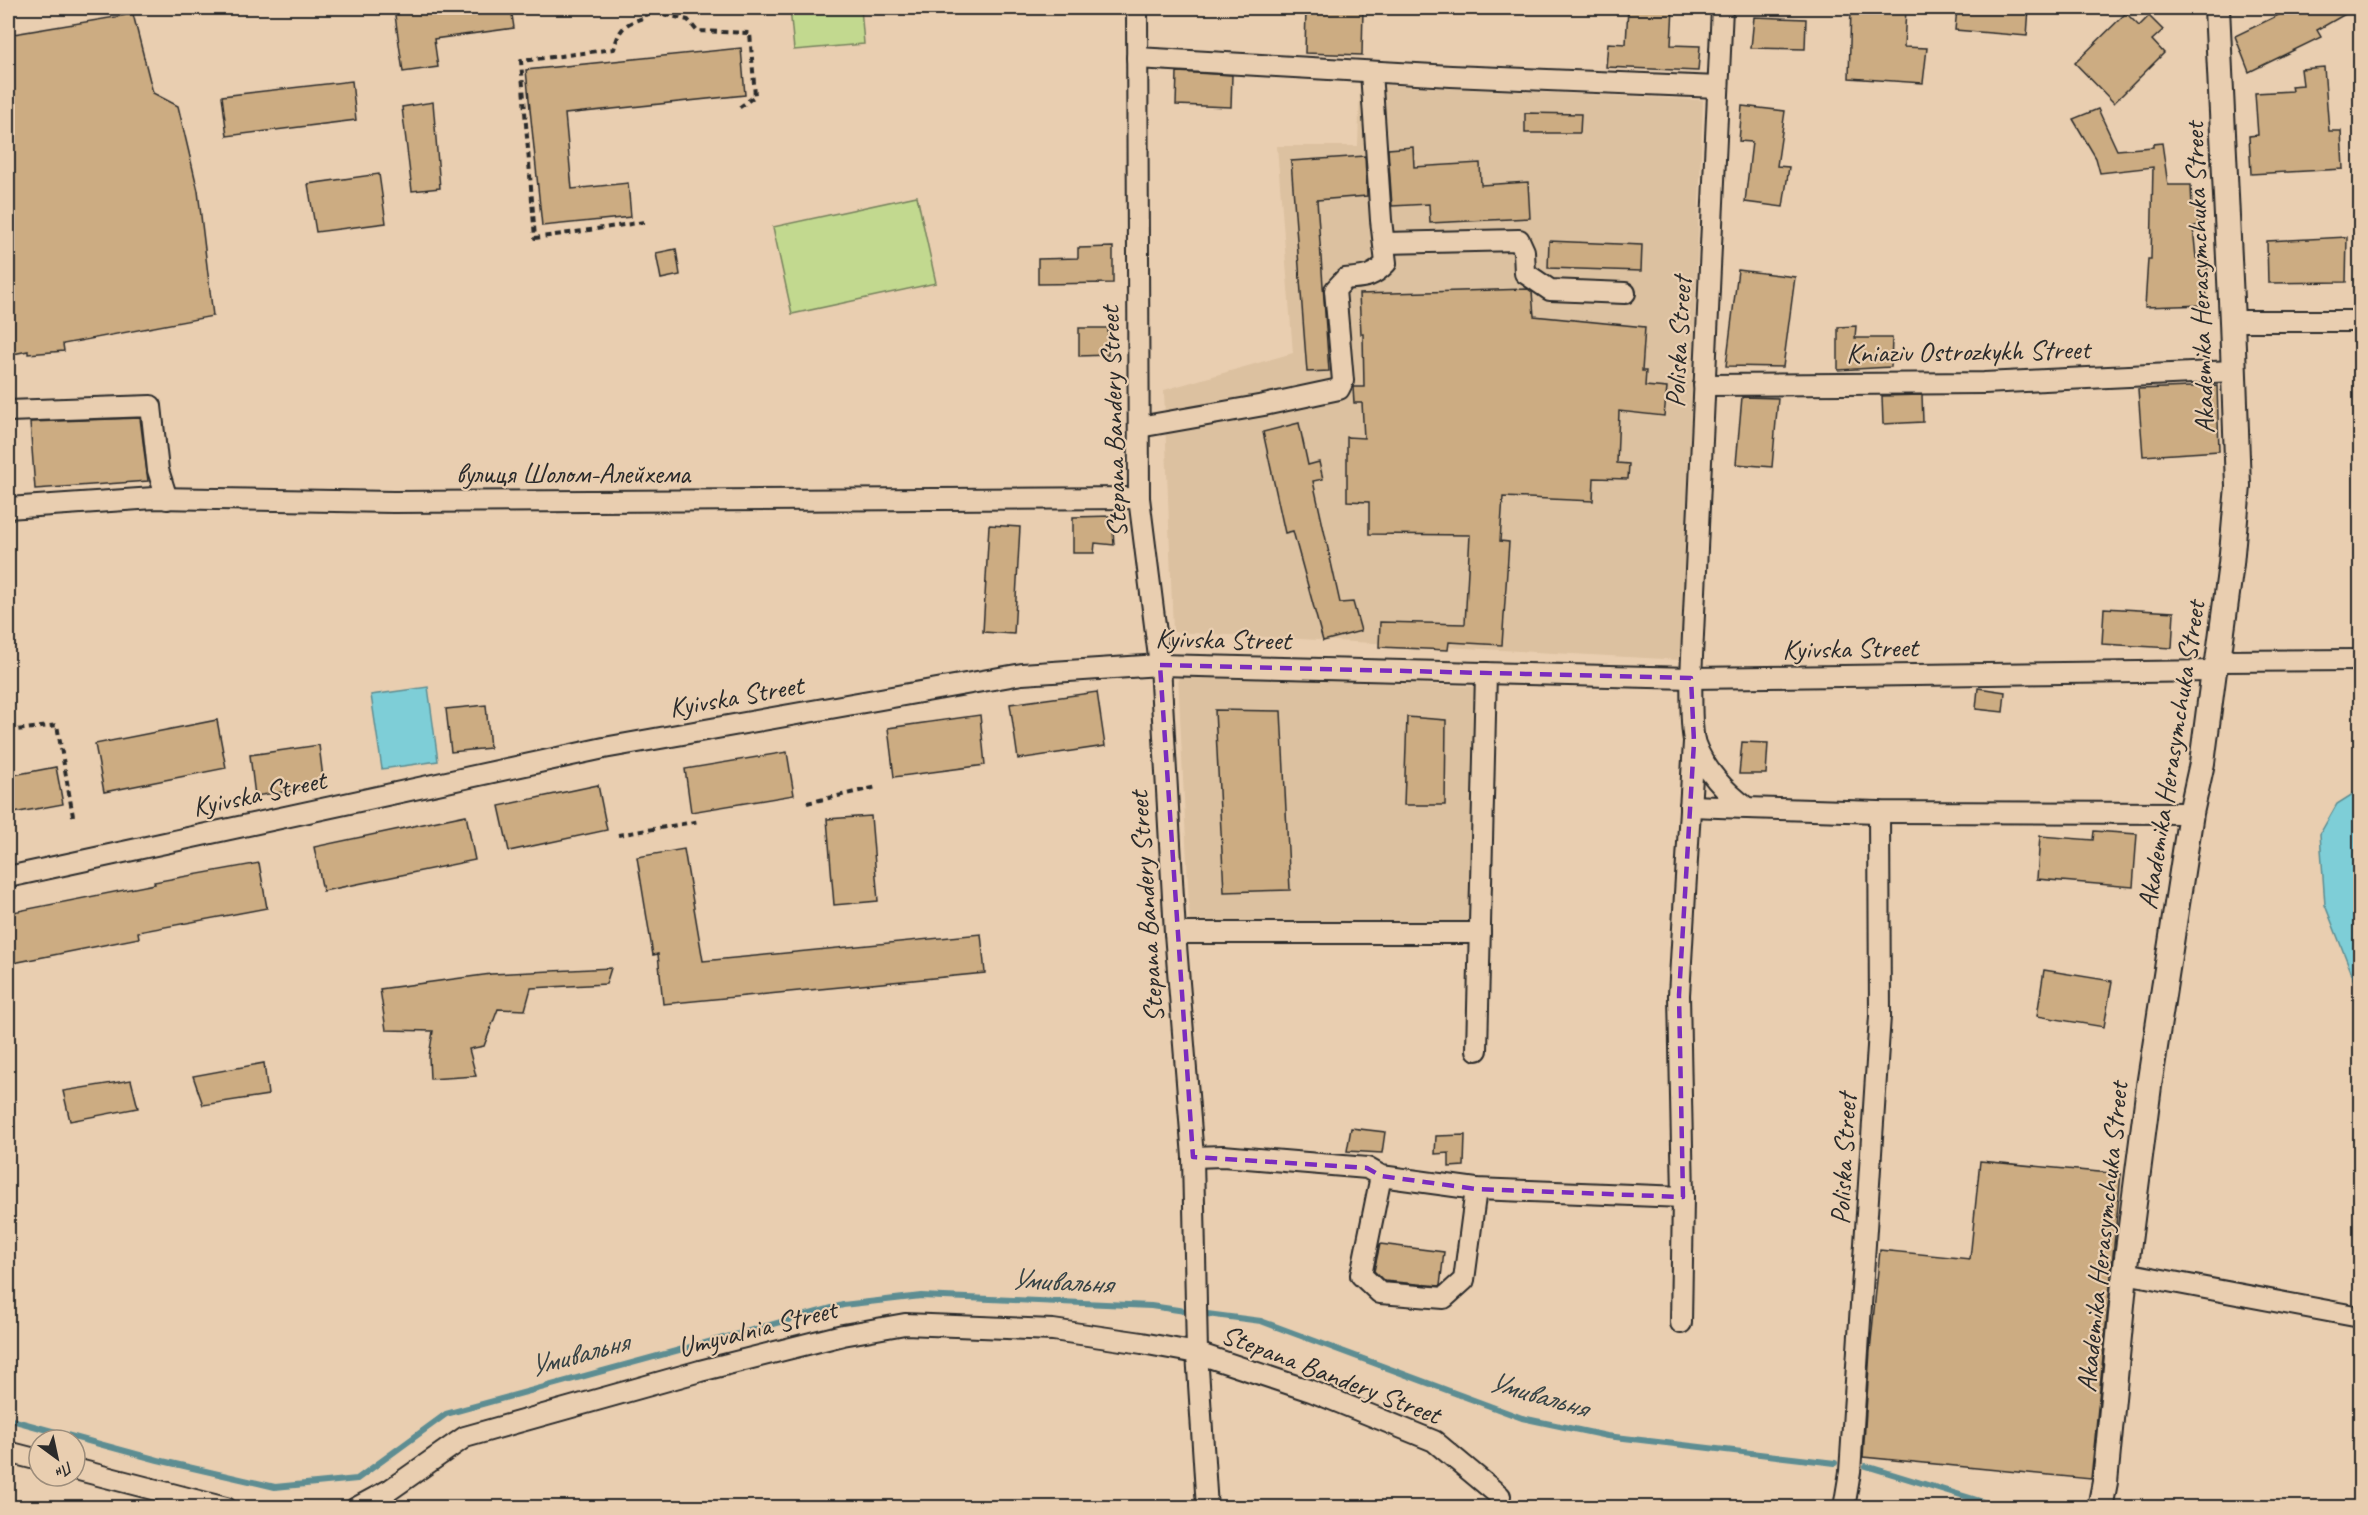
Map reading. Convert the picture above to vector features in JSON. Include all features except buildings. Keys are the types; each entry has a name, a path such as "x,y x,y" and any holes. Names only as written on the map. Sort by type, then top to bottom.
{"main road":[{"name":"Akademika Herasymchuka Street","path":"2100,1508 2105,1482 2125,1273 2149,1086 2191,813 2202,763 2231,564 2238,486 2217,8"}],"street":[{"name":"Stepana Bandery Street","path":"1137,8 1139,498 1161,665 1175,933 1193,1157 1197,1353 1207,1508"},
{"name":"Poliska Street","path":"1694,742 1691,678 1722,8"},
{"path":"1137,58 1371,72 1718,87"},
{"path":"1139,427 1339,389 1343,381 1335,290 1345,279 1370,276 1378,272 1386,263 1371,72"},
{"path":"1384,243 1518,240 1524,251 1525,273 1550,290 1625,293"},
{"path":"2232,321 2361,321"},
{"name":"Kniaziv Ostrozkykh Street","path":"1704,385 1984,383 2233,371"},
{"path":"8,411 151,406 158,470 167,499"},
{"name":"вулиця Шолом-Алейхема","path":"8,508 167,499 566,502 1139,498"},
{"name":"Kyivska Street","path":"8,877 604,748 1022,674 1161,665 1691,678 2216,666 2361,660"},
{"path":"1477,1050 1486,673"},
{"path":"1681,1323 1683,1197 1679,994 1694,742"},
{"path":"1694,742 1707,768 1732,797 1747,808"},
{"path":"1690,806 1879,812 2191,813"},
{"name":"Poliska Street","path":"1844,1508 1850,1472 1880,1016 1879,812"},
{"path":"1175,933 1480,933"},
{"path":"1193,1157 1223,1156 1367,1168 1381,1176 1476,1189 1683,1197"},
{"path":"1381,1176 1361,1275 1380,1293 1444,1298 1464,1280 1476,1189"},
{"path":"2125,1273 2361,1317"},
{"name":"Umyvalnia Street","path":"356,1508 391,1489 465,1437 700,1371 843,1335 905,1324 1053,1330 1197,1353"},
{"name":"Stepana Bandery Street","path":"1197,1353 1311,1391 1434,1441 1500,1496"},
{"path":"8,1452 27,1457"},
{"path":"87,1472 226,1508"}],"path":[{"path":"644,222 535,238 521,60 614,49 618,34 627,23 646,17 645,8"},
{"path":"659,8 659,13 688,20 697,31 750,33 755,96 736,110"},
{"path":"8,731 57,725 73,816"},
{"path":"807,802 877,788"},
{"path":"618,835 700,821"}],"highlighted area":[{"path":"1160,665 1691,678 1694,742 1679,995 1683,1197 1476,1189 1381,1176 1367,1168 1193,1157"}],"shaded area":[{"path":"1360,84 1703,100 1682,660 1173,632 1164,390 1293,353 1277,146 1358,146"},
{"path":"1178,673 1480,687 1471,925 1190,926"}],"green space":[{"path":"790,8 861,8 864,44 794,50"},
{"path":"917,196 936,283 792,314 773,227"}],"water":[{"path":"428,687 438,761 382,769 371,695"},
{"path":"2356,792 2360,792 2360,994 2325,905 2320,834 2337,804"}],"waterway":[{"name":"Умивальня","path":"8,1419 158,1460 275,1487 357,1479 446,1414 843,1305 921,1296 1151,1306 1185,1311"},
{"name":"Умивальня","path":"1207,1314 1261,1321 1522,1418 1607,1436 1835,1463"},
{"name":"Умивальня","path":"1866,1466 2003,1508"}]}
